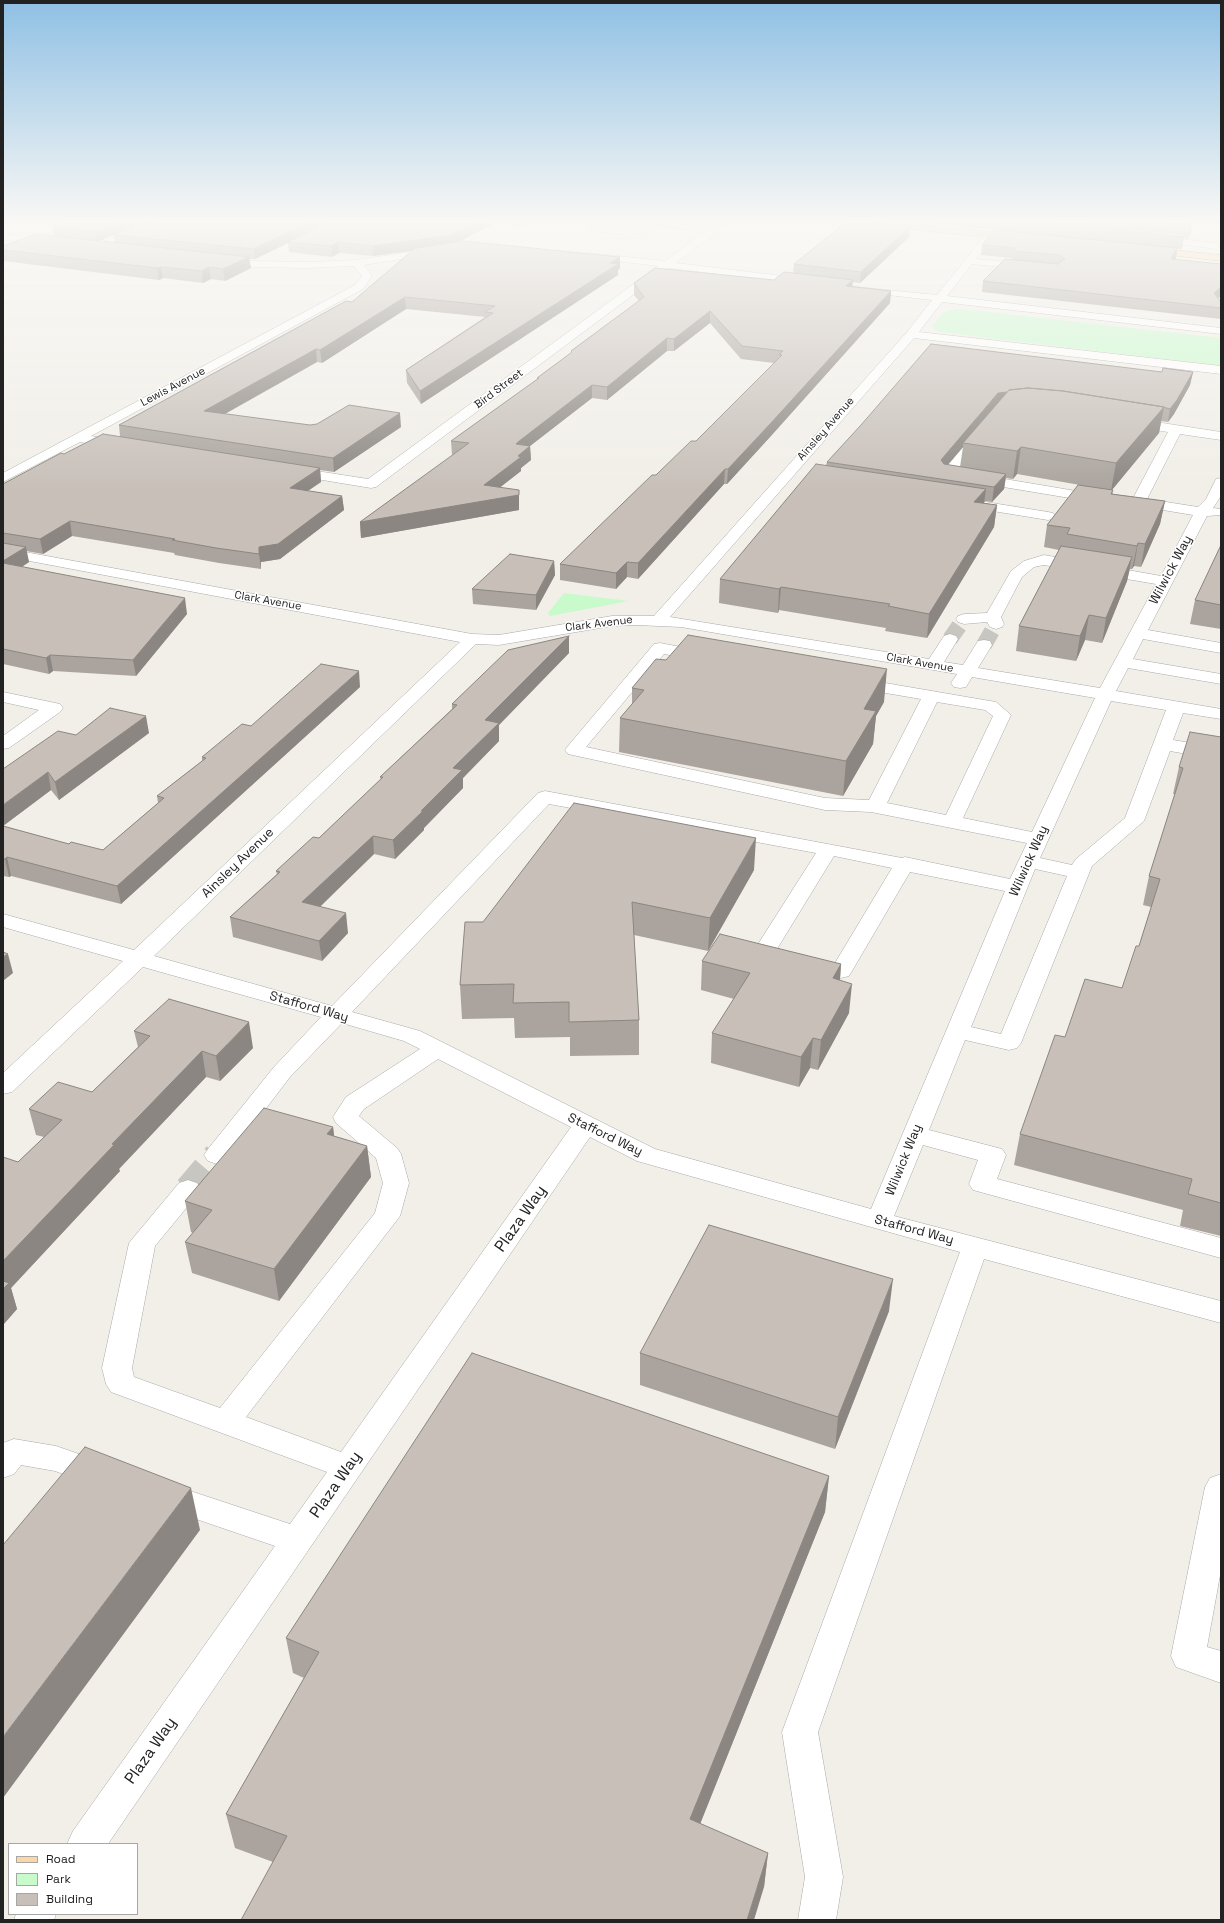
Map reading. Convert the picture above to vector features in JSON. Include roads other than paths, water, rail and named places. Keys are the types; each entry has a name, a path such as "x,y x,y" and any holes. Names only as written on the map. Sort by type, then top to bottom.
{"street":[{"name":"Lewis Avenue","path":"3,478 311,313"},
{"name":"Bird Street","path":"276,469 371,484 601,313"},
{"name":"Ainsley Avenue","path":"658,621 929,313"},
{"path":"1061,313 1221,331"},
{"path":"911,334 1221,370"},
{"path":"1114,420 1221,436"},
{"path":"986,428 948,474 1118,501 1138,502 1211,512"},
{"path":"1138,502 1176,430"},
{"path":"79,438 134,447"},
{"path":"786,476 803,478"},
{"name":"Wilwick Way","path":"879,1221 1039,838 1105,695 1165,581 1211,512 1212,500 1221,482"},
{"path":"953,501 1048,516"},
{"name":"Clark Avenue","path":"3,552 472,639 499,640 612,621 658,621 705,625 1221,714"},
{"path":"964,619 994,621 1016,574 1029,564 1044,560 1165,581"},
{"path":"1138,633 1221,648"},
{"name":"Ainsley Avenue","path":"3,1086 472,639"},
{"path":"934,665 950,639"},
{"path":"951,700 967,671 984,645"},
{"path":"722,659 660,648 574,750 825,804 875,807 1039,838"},
{"path":"1123,662 1221,679"},
{"path":"838,680 990,706 1002,715 952,822"},
{"path":"875,807 932,696"},
{"path":"3,697 54,708 3,744"},
{"path":"958,1031 1009,1043 1083,863 1134,821 1176,707"},
{"path":"1163,744 1221,754"},
{"path":"218,1155 282,1072 546,797 828,848 1018,887"},
{"path":"828,848 764,952 842,971 905,863"},
{"path":"1029,862 1079,872"},
{"name":"Stafford Way","path":"3,920 412,1036 646,1155 879,1221 1221,1312"},
{"path":"225,1423 387,1216 396,1183 388,1154 345,1117 355,1103 437,1049"},
{"name":"Plaza Way","path":"87,1843 586,1125"},
{"path":"915,1135 993,1155 982,1184 1221,1248"},
{"path":"188,1189 142,1243 117,1368 121,1384 348,1467"},
{"path":"817,1920 824,1877 800,1732 975,1246"},
{"path":"3,1465 14,1451 56,1459 298,1540"},
{"path":"1221,1487 1188,1656 1221,1668"}],"tunnel":[{"path":"950,639 964,619"},
{"path":"984,645 996,624"},
{"path":"188,1189 217,1155"}]}
